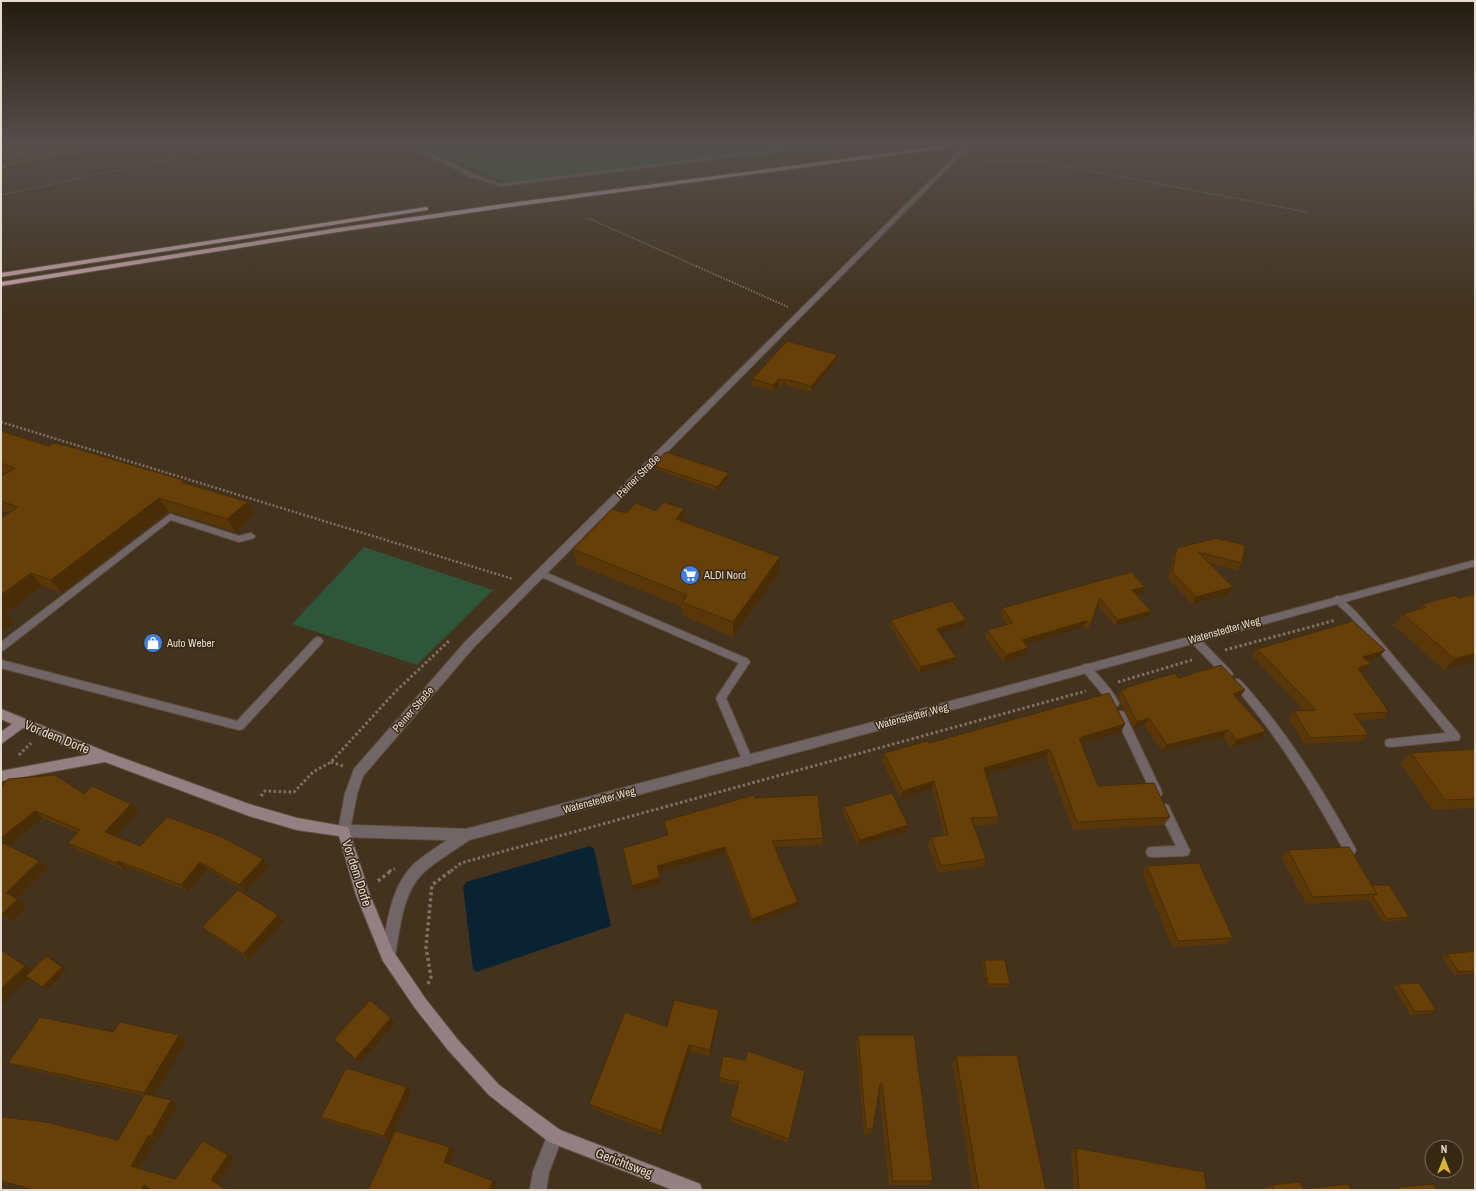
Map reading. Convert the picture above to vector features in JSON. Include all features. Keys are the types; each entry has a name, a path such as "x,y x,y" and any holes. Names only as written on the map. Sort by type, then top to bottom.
{"highway":[{"path":"1,284 338,230 542,201"},
{"path":"1,275 437,207"}],"main road":[{"name":"Vor dem Dorfe","path":"1,714 106,757 249,810 297,824 344,831 363,895 388,956 420,1003 453,1045 494,1090 555,1136"},
{"path":"1,739 22,723"},
{"path":"1,776 13,772 106,757"},
{"name":"Gerichtsweg","path":"555,1136 694,1190"}],"street":[{"name":"Peiner Straße","path":"344,831 351,794 358,773 470,644 913,201"},
{"name":"Watenstedter Weg","path":"344,831 466,835 748,761 1475,562"},
{"path":"388,956 399,906 406,887 418,870 466,835"},
{"path":"538,1190 541,1172 555,1136"}],"lane":[{"path":"1,647 170,517 239,539 251,536"},
{"path":"540,573 745,662 721,698 748,761"},
{"path":"1337,599 1354,615 1455,737 1390,743"},
{"path":"1194,639 1250,697 1280,735 1326,807 1350,850"},
{"path":"1,664 239,726 318,641"},
{"path":"1086,668 1104,687 1113,702 1184,851 1152,852"}],"path":[{"path":"1247,201 1307,212"},
{"path":"588,218 770,300"},
{"path":"1,422 479,568 528,585"},
{"path":"420,1003 431,977 426,947 432,885 461,863 1104,687 1209,655 1354,615"},
{"path":"13,772 18,755 43,731"},
{"path":"12,755 18,755"}],"green space":[{"path":"364,547 493,590 417,665 292,624"}],"water":[{"path":"590,846 594,849 611,926 476,972 473,969 463,887 466,882"}],"building":[{"path":"787,341 838,355 811,386 785,379 779,379 773,385 752,379"},
{"path":"1,431 49,446 53,443 64,445 183,480 181,482 248,502 227,519 159,498 51,580 31,573 1,595 1,518 18,507 1,501 1,476 15,468 1,463"},
{"path":"666,452 729,473 717,487 652,465"},
{"name":"ALDI Nord","path":"664,502 684,509 676,519 780,557 733,622 682,602 687,595 573,549 612,509 626,513 636,503 656,511"},
{"path":"1216,538 1245,545 1242,563 1198,552 1233,587 1196,597 1172,572 1177,548"},
{"path":"1131,572 1145,587 1132,590 1151,611 1118,620 1100,598 1091,623 1086,621 1022,640 1028,648 1006,655 987,630 1013,623 1002,608"},
{"path":"1475,594 1475,653 1455,659 1403,614 1426,607 1423,604 1455,595 1459,598"},
{"path":"952,601 966,620 937,629 956,657 921,667 891,620"},
{"path":"1353,621 1385,650 1363,657 1371,664 1358,668 1389,712 1354,714 1369,735 1310,738 1294,711 1316,710 1257,649"},
{"path":"1221,665 1245,690 1233,694 1266,731 1237,740 1228,730 1167,745 1149,718 1137,722 1121,690 1175,673 1178,678"},
{"path":"1109,693 1125,724 1079,738 1098,786 1154,783 1170,817 1077,822 1050,749 984,768 999,817 971,818 986,859 941,866 931,837 948,835 934,781 903,791 884,753 927,741 929,743"},
{"path":"1475,749 1475,799 1445,800 1411,753"},
{"path":"55,775 84,794 92,786 131,804 105,832 140,846 167,817 222,837 263,859 239,885 200,862 181,885 118,861 116,863 68,843 80,830 35,811 1,838 1,787 8,779"},
{"path":"892,793 908,825 860,840 844,807"},
{"path":"754,795 755,798 818,795 823,838 772,841 798,902 752,919 725,847 657,866 660,877 632,886 623,848 668,835 664,821"},
{"path":"1,842 39,861 6,893 18,899 2,914 1,914"},
{"path":"1349,847 1377,894 1313,897 1288,850"},
{"path":"1199,863 1233,938 1178,941 1147,866"},
{"path":"1372,885 1389,885 1409,917 1387,919 1373,897 1377,894"},
{"path":"238,890 278,915 243,954 202,927"},
{"path":"1,950 25,966 1,989"},
{"path":"1475,951 1475,971 1459,972 1447,954"},
{"path":"46,956 62,967 42,987 26,976"},
{"path":"984,960 1005,960 1010,984 988,984"},
{"path":"1419,983 1436,1010 1415,1012 1398,984"},
{"path":"370,1000 391,1018 355,1059 334,1039"},
{"path":"674,1000 719,1010 710,1050 689,1045 661,1131 589,1104 625,1012 667,1027"},
{"path":"40,1017 113,1032 120,1022 179,1035 144,1093 8,1063"},
{"path":"858,1035 914,1035 933,1181 893,1181 882,1084 880,1084 873,1129 866,1129"},
{"path":"748,1051 805,1071 789,1139 730,1117 739,1082 719,1078 723,1056 745,1060"},
{"path":"1017,1055 1046,1190 979,1190 956,1056"},
{"path":"346,1068 407,1087 384,1136 321,1117"},
{"path":"145,1094 171,1100 151,1136 148,1136 131,1166 175,1179 203,1141 228,1155 211,1180 227,1190 152,1190 144,1185 141,1190 34,1190 1,1181 1,1117 46,1122 118,1140"},
{"path":"395,1131 450,1147 444,1162 493,1181 489,1190 368,1190"},
{"path":"1076,1148 1204,1172 1207,1190 1079,1190"},
{"path":"1300,1182 1303,1189 1348,1184 1351,1190 1274,1190 1272,1185"},
{"path":"1433,1184 1437,1190 1400,1190 1399,1187"}],"place":[{"name":"ALDI Nord","path":"690,575"},
{"name":"Auto Weber","path":"153,643"}]}
